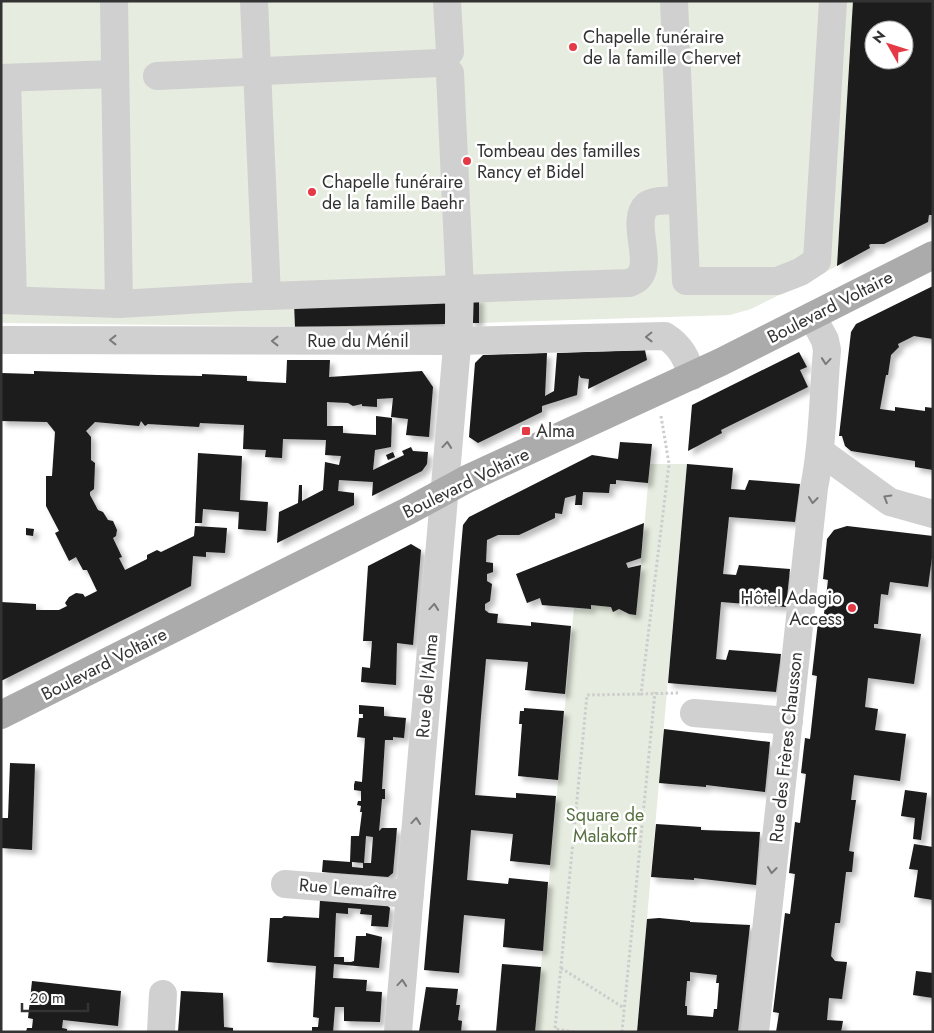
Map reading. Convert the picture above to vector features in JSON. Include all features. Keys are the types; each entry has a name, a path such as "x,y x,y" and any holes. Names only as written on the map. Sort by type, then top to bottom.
{"main road":[{"name":"Boulevard Voltaire","path":"1,715 443,492 692,376 933,255"}],"street":[{"path":"114,1 119,304"},
{"path":"254,1 267,296"},
{"name":"Rue de l'Alma","path":"398,1032 460,289 446,63 447,1"},
{"path":"674,1 686,281 777,281 800,272 817,261 834,1"},
{"path":"157,76 446,63"},
{"path":"114,74 4,78 7,300 119,304 635,281 643,271 641,216 643,211 653,202 682,200"},
{"name":"Rue des Frères Chausson","path":"754,1032 814,488 821,452 820,431 827,350 825,340 812,316"},
{"name":"Rue du Ménil","path":"1,340 457,341 665,336 680,348 687,360 692,376"},
{"path":"821,452 890,502 933,514"},
{"path":"690,704 789,722"},
{"name":"Rue Lemaître","path":"285,884 410,894"},
{"path":"161,1032 163,994"}],"path":[{"path":"641,694 669,464 663,423"},
{"path":"622,1032 655,692"},
{"path":"574,1032 555,1030 587,696 655,692 690,704"},
{"path":"561,968 624,1008"}],"green space":[{"path":"1,1 853,1 837,266 751,309 730,315 346,327 1,323"},
{"name":"Square de Malakoff","path":"650,464 687,464 637,1032 535,1032 574,608 590,609 591,605 611,607 613,612 619,609 629,614 636,614"}],"building":[{"path":"853,1 933,1 933,215 929,215 928,222 884,244 871,244 869,245 870,248 837,266"},
{"path":"933,286 933,339 914,336 898,344 899,347 891,355 880,409 895,411 895,407 925,411 925,407 933,408 933,470 915,467 915,461 851,451 845,446 842,436 839,436 851,332 856,324"},
{"path":"445,297 445,324 295,327 294,302"},
{"path":"469,298 479,298 479,323 470,323"},
{"path":"645,350 647,360 588,389 589,379 581,378 579,375 577,395 542,406 542,412 478,443 469,437 475,363 483,355 547,353 545,396 554,391 557,353"},
{"path":"799,352 807,367 800,370 808,387 721,430 722,433 688,451 692,405"},
{"path":"287,360 330,360 329,377 422,371 433,387 429,437 406,435 408,419 391,417 393,398 377,399 377,407 327,402 327,426 343,426 343,433 376,435 376,416 392,418 391,447 375,450 373,470 404,455 402,451 411,447 413,451 428,452 427,464 422,471 372,496 373,482 339,480 338,491 354,493 354,505 277,543 279,512 298,503 299,485 302,485 302,501 323,490 325,462 339,465 341,456 325,455 326,440 283,439 282,458 265,457 266,450 243,449 244,425 200,423 199,427 148,424 145,426 141,421 139,426 95,422 86,431 91,437 91,460 95,463 94,489 90,492 90,495 98,510 103,512 108,520 113,521 117,530 116,536 113,538 122,557 119,558 125,570 147,559 147,555 157,550 161,552 194,536 195,526 227,528 225,553 206,552 206,557 193,556 191,586 1,681 1,602 36,604 36,610 59,610 67,606 65,603 69,597 76,593 83,594 85,597 97,591 87,570 83,570 76,557 69,561 55,533 59,531 46,506 46,476 52,476 55,432 47,422 1,421 1,373 34,374 34,371 202,376 202,374 247,376 247,381 286,383"},
{"path":"620,442 652,444 648,483 616,480 616,484 610,484 609,493 583,492 582,505 575,505 576,495 565,498 562,514 555,513 555,518 519,535 498,535 487,540 486,562 493,563 493,572 487,574 487,581 492,584 490,601 485,604 485,610 489,613 498,614 497,623 531,626 531,622 571,626 565,694 525,690 528,662 486,659 475,795 516,798 516,793 556,796 550,865 510,861 513,834 471,830 467,880 508,884 509,878 548,882 543,951 503,947 505,919 464,915 459,973 424,970 463,525 469,517 592,455 618,459"},
{"path":"393,452 395,457 388,460 386,455"},
{"path":"198,453 242,456 240,500 268,502 266,531 238,529 239,512 203,509 202,523 195,523"},
{"path":"687,464 733,468 731,489 745,490 749,480 800,484 795,522 729,517 723,574 736,575 739,565 790,569 786,607 721,602 716,659 726,660 729,650 781,654 776,692 668,683"},
{"path":"644,523 641,558 626,563 628,568 641,565 636,615 619,609 613,612 611,607 591,605 591,609 542,605 540,598 527,603 516,574"},
{"path":"847,526 933,536 928,587 890,582 888,595 881,594 878,624 874,624 874,628 921,634 914,684 868,678 865,707 878,709 875,730 906,734 900,781 854,775 851,800 856,800 849,851 854,852 852,872 846,872 840,923 835,923 831,956 835,961 847,962 842,999 829,998 827,1020 843,1021 841,1032 776,1032 779,1013 773,1012 785,913 790,914 795,874 789,873 795,822 800,823 806,774 801,773 805,738 810,739 817,676 812,675 818,622 823,622 828,580 823,579 827,539 834,530"},
{"path":"26,528 34,529 33,536 26,535"},
{"path":"411,544 421,550 413,645 397,643 396,685 361,682 362,667 370,668 372,641 363,641 368,566"},
{"path":"359,705 384,707 384,716 406,718 404,738 393,737 393,740 385,740 382,789 385,789 385,799 382,799 379,831 382,828 397,828 393,873 388,877 322,872 323,860 350,862 351,836 359,836 362,812 360,812 361,806 357,805 358,801 361,801 361,791 354,790 354,785 355,781 362,782 365,738 357,737 359,718 363,718 363,714 359,714","holes":["366,836 373,837 371,863 364,863","352,862 363,863 363,868 352,867"]},
{"path":"524,708 564,711 558,780 518,776 522,724 519,724 520,711 524,711"},
{"path":"664,729 770,742 765,792 706,785 706,787 659,783"},
{"path":"10,763 35,764 32,850 1,848 1,818 8,818"},
{"path":"905,790 927,793 921,840 913,839 915,818 901,816"},
{"path":"656,824 701,827 701,830 760,832 756,885 694,878 694,880 651,877"},
{"path":"914,844 933,847 933,900 914,897 918,870 909,869"},
{"path":"320,899 385,903 390,908 388,927 371,926 372,915 360,914 361,909 348,908 348,914 336,913 334,957 344,957 344,962 354,961 356,936 366,936 366,933 382,937 379,968 334,964 333,978 367,980 366,991 382,992 380,1022 344,1021 344,1007 335,1007 333,1032 312,1032 312,1027 318,1027 319,1018 313,1017 316,966 267,962 270,918 282,918 284,916 319,918"},
{"path":"659,918 690,922 750,925 738,1032 637,1032 647,919","holes":["690,972 717,975 716,983 719,983 717,1009 714,1009 713,1017 687,1015 687,1006 685,1006 687,981 690,981"]},
{"path":"502,964 541,967 535,1032 496,1032"},
{"path":"916,971 933,973 933,998 913,995"},
{"path":"32,981 121,991 118,1026 63,1020 62,1028 67,1029 67,1032 26,1032 27,1028 32,1028 33,1019 28,1018"},
{"path":"426,987 458,989 456,1005 460,1005 458,1020 462,1021 461,1032 419,1032"},
{"path":"181,991 223,993 224,1027 233,1028 233,1032 178,1032"}],"place":[{"name":"Chapelle funéraire de la famille Chervet","path":"573,47"},
{"name":"Tombeau des familles Rancy et Bidel","path":"467,161"},
{"name":"Chapelle funéraire de la famille Baehr","path":"312,192"},
{"name":"Alma","path":"526,431"},
{"name":"Hôtel Adagio Access","path":"852,608"}]}
